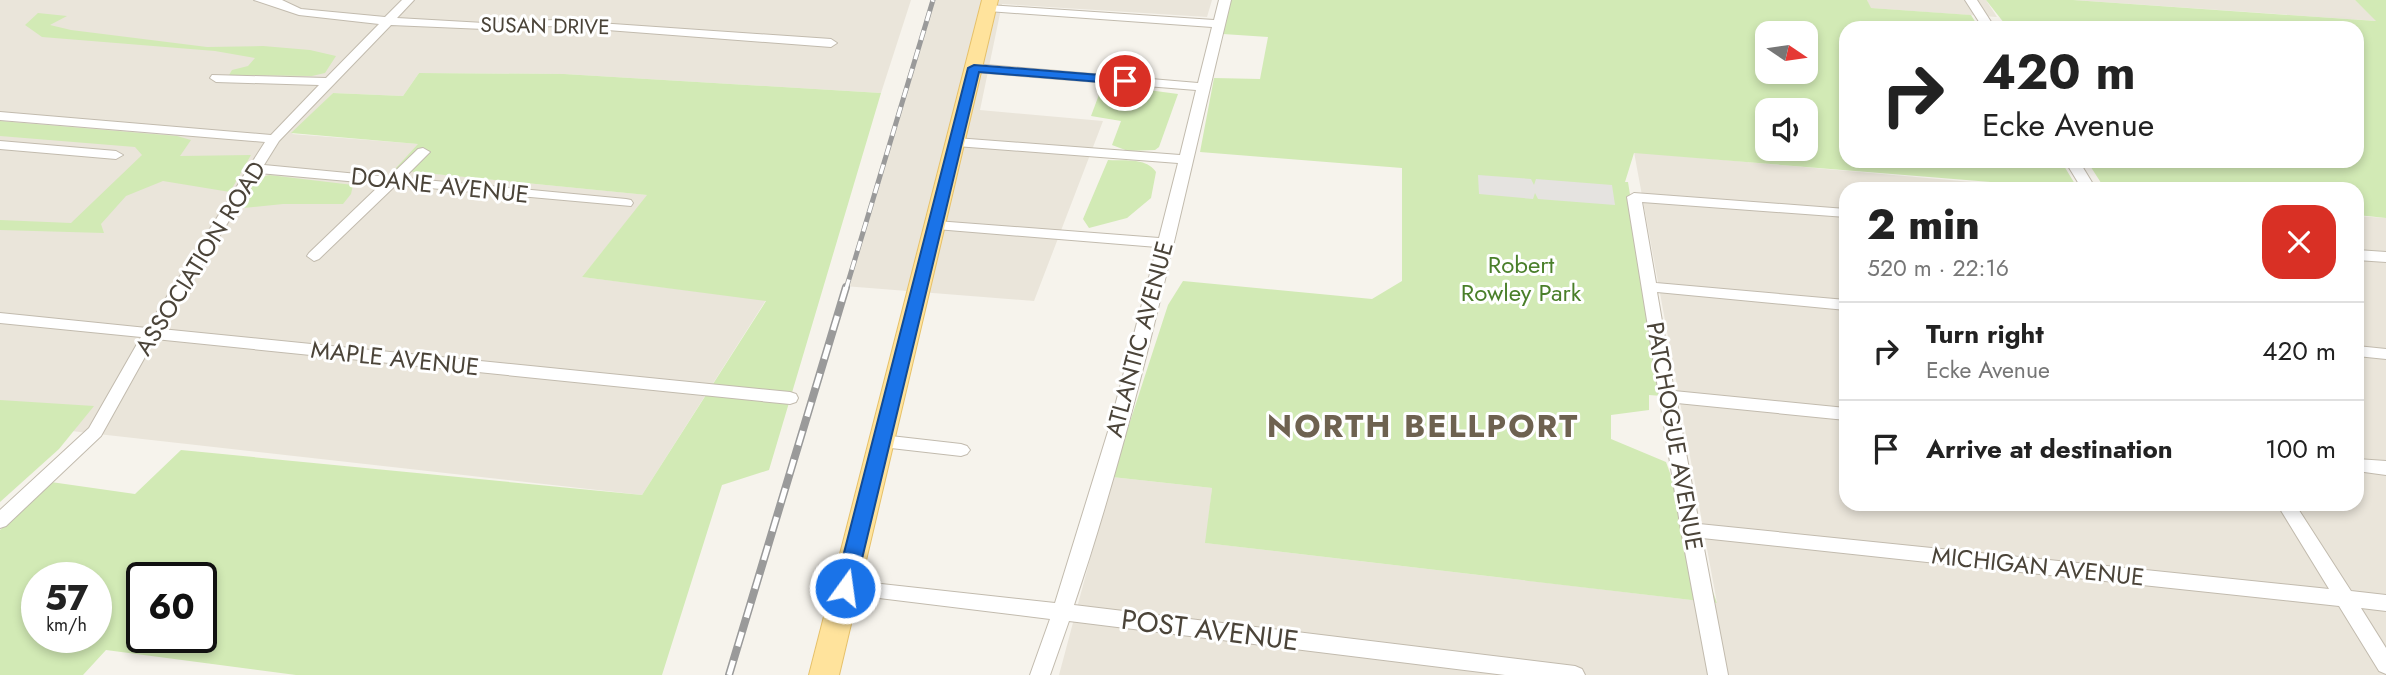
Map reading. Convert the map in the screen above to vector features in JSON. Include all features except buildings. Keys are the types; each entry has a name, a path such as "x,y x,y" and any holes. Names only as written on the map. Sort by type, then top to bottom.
{"main road":[{"path":"824,675 989,4"}],"street":[{"name":"SUSAN DRIVE","path":"260,0 280,3 299,12 388,21 484,26 555,23 831,43"},
{"name":"ASSOCIATION ROAD","path":"0,521 95,432 151,333 274,139 408,0"},
{"name":"ATLANTIC AVENUE","path":"1040,675 1063,612 1106,465 1187,160 1224,0"},
{"path":"1971,0 1984,21"},
{"path":"989,4 1219,24"},
{"path":"974,68 1204,87"},
{"path":"216,78 329,82"},
{"path":"0,116 274,139"},
{"path":"957,142 1187,160"},
{"path":"0,145 116,155"},
{"path":"314,256 423,152"},
{"name":"DOANE AVENUE","path":"254,168 395,179 626,203"},
{"name":"PATCHOGUE AVENUE","path":"1718,675 1690,530 1634,197 1839,213"},
{"path":"936,225 1164,243"},
{"path":"2364,255 2386,257"},
{"path":"1650,287 1839,304"},
{"name":"MAPLE AVENUE","path":"0,318 790,398"},
{"path":"2364,352 2386,354"},
{"path":"1667,396 1839,413"},
{"path":"882,441 961,450"},
{"path":"2364,465 2386,467"},
{"path":"2290,511 2386,665"},
{"name":"MICHIGAN AVENUE","path":"1690,530 2386,603"},
{"name":"POST AVENUE","path":"845,588 1575,675"}],"shaded area":[{"path":"0,0 911,0 881,93 564,74 419,73 403,96 333,93 292,134 419,144 395,170 648,195 582,277 766,300 642,495 0,423"},
{"path":"933,0 1212,0 1207,17 1002,4 980,110 1103,121 1034,301 844,286"},
{"path":"1867,0 1986,0 1997,17 1870,8"},
{"path":"2073,0 2355,0 2377,21"},
{"path":"1634,152 1973,182 1839,182 1839,511 2364,511 2364,216 2386,218 2386,675 1059,675 1112,477 1212,488 1206,543 1717,603"},
{"path":"1478,175 1531,179 1534,185 1536,179 1612,185 1615,205 1538,199 1535,193 1533,199 1479,194"}],"green space":[{"name":"Robert Rowley Park","path":"1231,0 1867,0 1871,8 1971,15 1975,21 1839,21 1839,168 2065,168 2074,182 1992,182 1634,153 1625,182 1628,182 1662,396 1649,395 1649,410 1611,415 1611,439 1666,462 1717,603 1205,543 1212,488 1112,477 1168,305 1183,281 1372,299 1402,281 1402,168 1200,152 1214,78 1260,79 1268,37 1223,34"},
{"path":"1986,0 2073,0 2376,21 2355,0 2386,0 2386,218 2364,216 2364,182 2100,182 2092,168 2364,168 2364,21 2002,21"},
{"path":"38,13 67,16 50,25 71,30 207,47 263,46 310,50 336,56 325,73 312,76 229,75 232,70 248,66 255,58 215,51 42,37 25,25"},
{"path":"419,73 564,74 881,93 769,470 722,485 662,675 296,675 129,653 217,653 217,562 126,562 126,653 112,651 112,562 21,562 21,653 103,653 83,675 0,675 0,530 51,482 135,494 181,450 642,495 766,301 582,277 647,195 394,170 418,144 291,133 333,93 403,96"},
{"path":"1103,84 1178,94 1159,147 1155,150 1128,151 1112,145 1121,121 1091,116"},
{"path":"0,121 177,136 191,140 180,156 251,155 230,192 163,181 126,196 101,224 104,233 0,230 0,220 71,223 142,155 135,147 0,136"},
{"path":"1108,160 1134,161 1152,167 1156,172 1151,198 1127,218 1089,228 1083,219"},
{"path":"269,175 353,185 351,194 343,204 283,204 243,208 242,198 259,178"},
{"path":"0,400 94,406 59,449 0,502"}],"railway":[{"path":"846,289 933,0"},
{"path":"729,675 846,287"}],"district":[{"name":"NORTH BELLPORT","path":"1423,426"}],"route":[{"path":"845,588 974,68 1125,81"}]}
